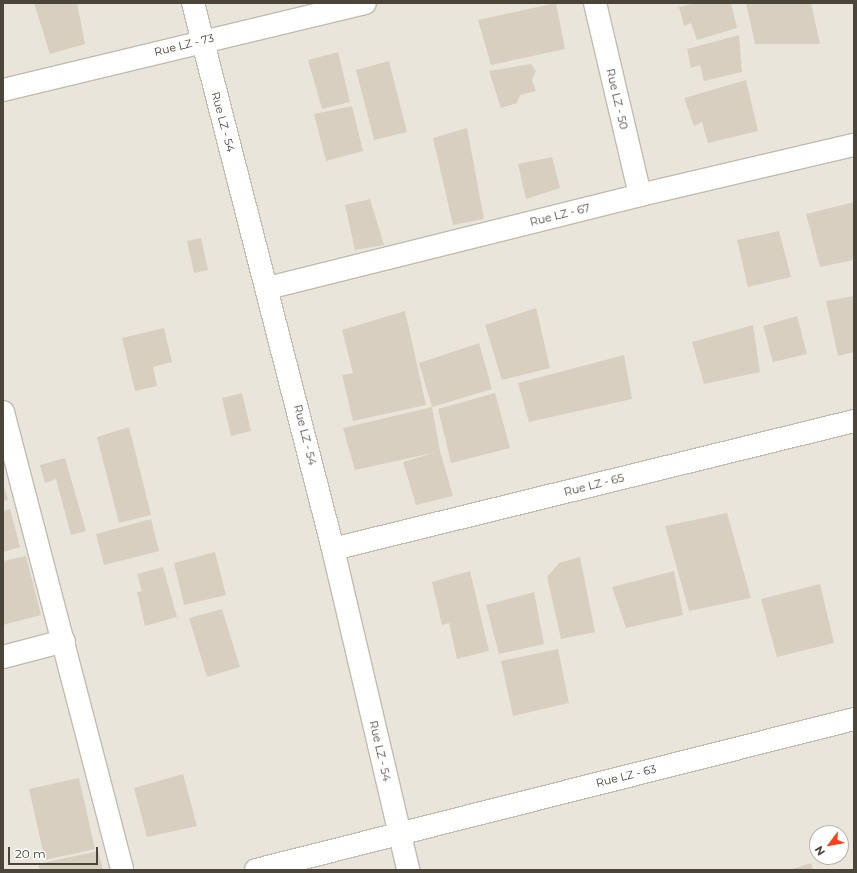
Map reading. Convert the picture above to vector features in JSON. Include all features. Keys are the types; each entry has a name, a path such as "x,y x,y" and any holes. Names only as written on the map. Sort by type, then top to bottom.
{"street":[{"name":"Rue LZ - 54","path":"193,3 201,40 268,288 333,549 408,870"},
{"name":"Rue LZ - 73","path":"3,90 201,40 365,3"},
{"name":"Rue LZ - 50","path":"595,3 640,195"},
{"name":"Rue LZ - 67","path":"268,288 640,195 854,145"},
{"name":"Rue LZ - 65","path":"333,549 854,421"},
{"path":"4,424 64,641 122,870"},
{"path":"3,657 64,641"},
{"name":"Rue LZ - 63","path":"256,870 854,719"}],"shaded area":[{"path":"3,3 854,3 854,870 3,870"}],"building":[{"path":"34,3 77,3 85,44 50,54"},
{"path":"556,3 565,49 491,65 478,20"},
{"path":"695,3 731,3 737,28 697,40 691,23 684,26 679,7"},
{"path":"746,3 811,3 820,44 755,44"},
{"path":"739,35 742,72 704,81 700,65 691,68 687,49"},
{"path":"338,52 350,102 322,109 308,60"},
{"path":"389,61 407,132 374,140 356,70"},
{"path":"531,64 536,71 532,80 536,91 520,95 517,103 501,108 489,71"},
{"path":"746,80 758,131 708,143 702,122 694,126 684,98"},
{"path":"352,106 363,151 326,161 314,114"},
{"path":"467,128 484,219 453,225 433,138"},
{"path":"552,157 560,188 526,199 518,164"},
{"path":"370,199 384,245 355,250 345,205"},
{"path":"854,202 854,260 820,267 806,214"},
{"path":"779,231 791,277 748,287 737,240"},
{"path":"201,238 208,270 194,273 187,241"},
{"path":"854,296 854,352 838,356 826,301"},
{"path":"536,308 550,368 502,380 485,325"},
{"path":"405,311 426,405 353,421 342,375 353,373 342,330"},
{"path":"797,316 807,354 773,362 763,326"},
{"path":"753,325 760,372 704,384 692,342"},
{"path":"164,328 172,362 153,367 157,386 135,391 122,338"},
{"path":"479,343 492,389 432,407 419,363"},
{"path":"624,355 632,399 529,422 518,383"},
{"path":"242,393 251,431 231,436 222,398"},
{"path":"495,393 510,448 451,463 438,409"},
{"path":"432,407 440,451 453,496 416,505 403,462 437,452 355,470 343,428"},
{"path":"129,427 151,515 119,523 97,437"},
{"path":"65,458 86,531 71,535 56,479 45,483 40,465"},
{"path":"3,483 8,500 3,501"},
{"path":"10,509 20,547 3,552 3,511"},
{"path":"727,513 751,598 689,611 665,526"},
{"path":"151,519 159,551 104,565 96,534"},
{"path":"215,552 226,595 184,605 174,563"},
{"path":"26,556 41,615 3,625 3,561"},
{"path":"580,557 595,632 561,639 547,577 559,563"},
{"path":"163,567 177,617 145,626 137,592 142,591 137,574"},
{"path":"470,571 489,651 457,659 449,623 442,625 432,582"},
{"path":"674,571 683,615 626,628 612,587"},
{"path":"820,584 834,643 777,657 761,599"},
{"path":"534,592 544,644 499,654 486,605"},
{"path":"222,609 240,667 207,677 189,618"},
{"path":"558,649 569,703 513,716 501,661"},
{"path":"183,774 197,826 147,837 134,788"},
{"path":"79,778 95,849 45,860 29,789"},
{"path":"98,851 103,870 40,870 38,864"},
{"path":"809,864 809,865 812,865 813,870 789,870"}]}
